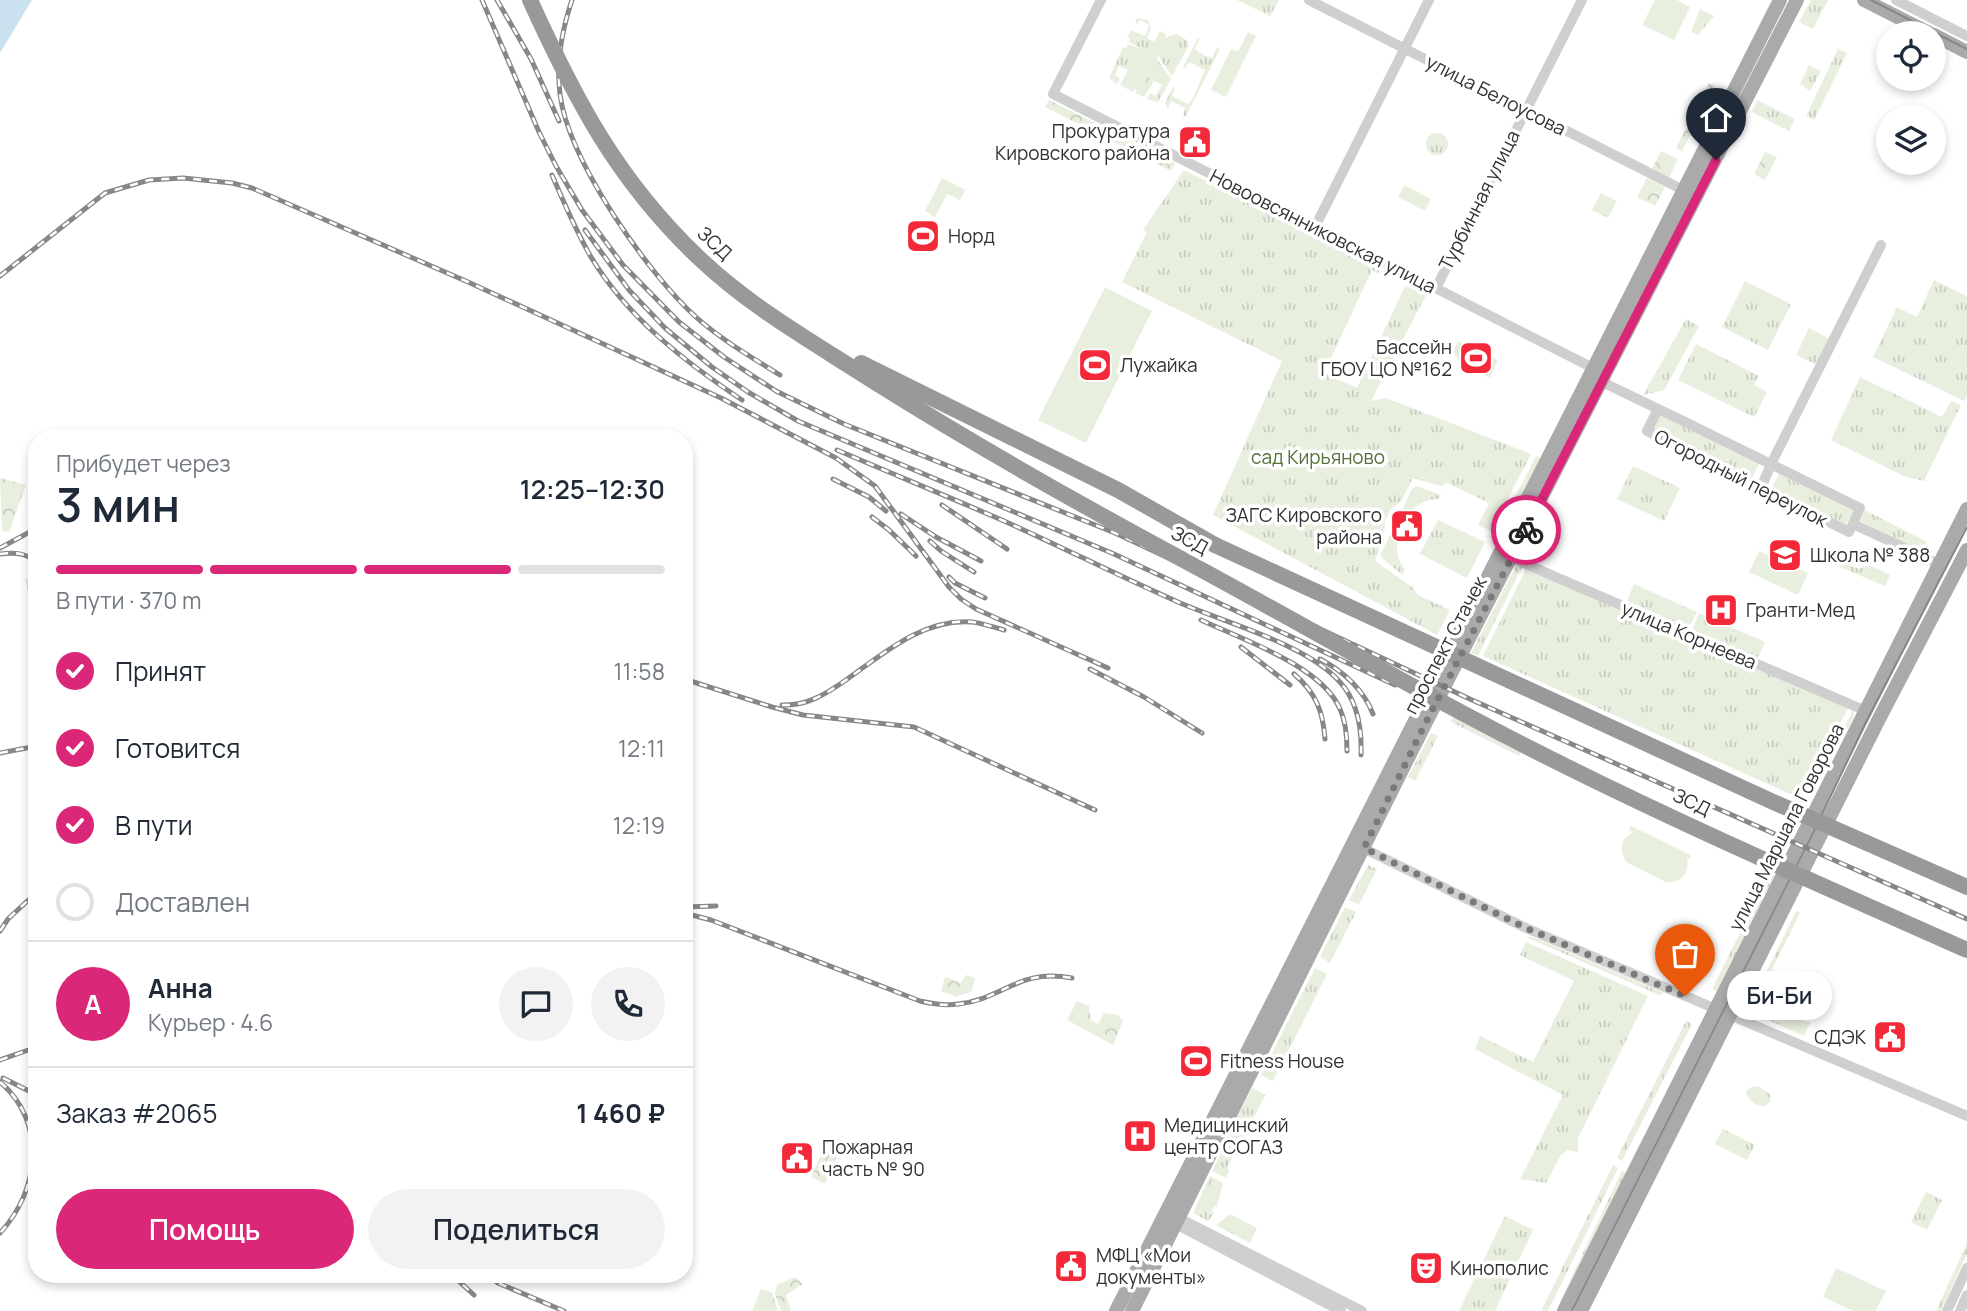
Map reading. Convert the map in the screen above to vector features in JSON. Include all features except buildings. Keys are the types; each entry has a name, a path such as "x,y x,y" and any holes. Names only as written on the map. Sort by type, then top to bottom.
{"highway":[{"name":"ЗСД","path":"530,0 572,92 590,123 643,198 718,275 805,339 961,436 1103,517 1514,740 1750,853 1967,950"},
{"name":"ЗСД","path":"538,0 597,119 649,191 722,266 761,299 809,332 861,363 1118,490 1215,545 1771,801 1967,887"}],"main road":[{"name":"проспект Стачек","path":"1132,1311 1173,1219 1593,368 1780,0"},
{"name":"проспект Стачек","path":"1358,846 1512,558 1797,0"},
{"path":"1864,0 1906,21"},
{"path":"1946,41 1967,52"},
{"name":"улица Маршала Говорова","path":"1581,1311 1866,711 1967,509"},
{"name":"улица Маршала Говорова","path":"1564,1311 1967,550"},
{"name":"проспект Стачек","path":"1116,1311 1173,1219"}],"street":[{"name":"Новоовсянниковская улица","path":"1101,0 1053,94 1593,368"},
{"name":"улица Белоусова","path":"1308,0 1683,190"},
{"path":"1315,227 1429,0"},
{"name":"Турбинная улица","path":"1436,288 1582,0"},
{"path":"1896,0 1967,36"},
{"path":"1761,488 1881,245"},
{"name":"Огородный переулок","path":"1602,382 1860,508 1851,528"},
{"name":"Огородный переулок","path":"1658,409 1647,431 1761,488 1939,564"},
{"name":"улица Корнеева","path":"1512,558 1866,711"},
{"path":"1358,846 1526,928 1967,1116"},
{"path":"1173,1219 1341,1311"},
{"path":"1173,1219 1362,1311"},
{"path":"1947,1311 1967,1268"},
{"path":"1959,1311 1967,1295"}],"green space":[{"path":"1237,0 1279,0 1270,16"},
{"path":"1655,0 1677,0 1690,7 1674,40 1642,25"},
{"path":"1811,0 1828,0 1813,29 1799,22"},
{"path":"1700,9 1714,16 1698,35 1692,32 1692,29"},
{"path":"1137,18 1148,20 1151,29 1147,38 1154,42 1160,31 1166,34 1165,38 1176,34 1188,41 1188,47 1172,76 1158,56 1157,59 1171,79 1158,102 1147,99 1150,93 1156,96 1162,85 1154,81 1144,97 1135,93 1139,92 1152,69 1140,62 1127,86 1134,89 1133,92 1120,85 1128,70 1119,66 1115,75 1120,78 1117,84 1109,78 1123,47 1126,48 1128,44 1144,50 1129,42 1127,37 1131,30 1145,36 1149,25 1140,20 1137,24"},
{"path":"1248,32 1256,36 1226,97 1211,90 1231,49 1238,52"},
{"path":"1198,38 1200,39 1195,49 1203,55 1212,58 1217,47 1220,49 1186,116 1183,116 1185,108 1171,101 1168,109 1165,103 1173,87 1175,89 1172,96 1188,104 1193,98 1205,70 1189,62 1183,67"},
{"path":"1838,49 1847,53 1814,120 1806,116"},
{"path":"1140,62 1152,69 1139,92 1127,86"},
{"path":"1809,65 1821,71 1810,91 1800,84"},
{"path":"1709,83 1715,86 1682,151 1676,148"},
{"path":"1049,100 1175,163 1171,171 1045,107"},
{"path":"1757,100 1795,119 1789,131 1752,112"},
{"path":"1433,133 1441,133 1448,140 1448,148 1441,155 1433,155 1426,148 1426,140"},
{"path":"1661,151 1678,159 1669,178 1652,169"},
{"path":"1765,152 1777,157 1765,180 1754,174"},
{"name":"сад Кирьяново","path":"1184,170 1381,268 1378,273 1372,270 1324,373 1357,388 1405,286 1426,295 1371,401 1386,398 1531,454 1491,531 1478,525 1489,503 1447,483 1441,486 1413,478 1401,501 1391,509 1385,521 1375,561 1412,587 1418,595 1450,610 1437,635 1213,515 1282,361 1122,282 1147,232 1143,230"},
{"path":"942,178 965,190 960,200 947,194 935,217 925,211"},
{"path":"1647,178 1665,187 1655,206 1637,197"},
{"path":"1404,185 1431,199 1425,211 1398,197"},
{"path":"1601,193 1617,201 1608,218 1592,210"},
{"path":"1934,280 1967,296 1967,395 1964,401 1873,357 1897,307 1917,317"},
{"path":"1745,281 1791,304 1768,350 1722,327"},
{"name":"Лужайка","path":"1105,287 1152,311 1086,443 1038,420"},
{"path":"1686,319 1699,326 1664,390 1643,395"},
{"path":"1809,328 1830,339 1817,365 1796,355"},
{"name":"Бассейн ГБОУ ЦО №162","path":"1458,341 1498,360 1490,378 1459,363 1457,356 1452,354"},
{"path":"1696,344 1759,376 1754,385 1767,392 1754,417 1678,380"},
{"path":"1860,377 1942,417 1951,401 1961,405 1924,481 1906,477 1831,440"},
{"path":"1661,412 1760,462 1751,480 1652,430"},
{"path":"1536,456 1542,459 1501,539 1495,536"},
{"path":"1633,466 1680,488 1664,521 1617,499"},
{"path":"1780,472 1854,509 1844,528 1771,490"},
{"path":"0,478 26,485 9,532 2,531"},
{"path":"1416,486 1441,495 1439,499 1422,503 1409,515 1402,511 1411,490"},
{"path":"1865,510 1927,542 1922,552 1860,521"},
{"path":"1438,520 1485,542 1467,578 1420,554"},
{"path":"1392,531 1400,535 1397,548 1398,557 1405,569 1402,575 1381,557"},
{"path":"1759,551 1808,573 1798,595 1749,572"},
{"path":"1842,562 1859,569 1869,565 1890,575 1885,586 1840,567"},
{"path":"1516,566 1522,567 1478,656 1471,653"},
{"path":"1526,569 1848,708 1801,799 1483,656"},
{"path":"1634,584 1697,612 1689,628 1627,601"},
{"path":"1699,613 1765,642 1758,658 1692,630"},
{"path":"1853,710 1854,716 1815,792 1814,784"},
{"path":"1453,717 1521,752 1519,756 1451,722"},
{"path":"1431,733 1438,736 1415,781 1408,777"},
{"path":"1631,826 1691,855 1690,859 1687,858 1686,873 1676,881 1666,882 1626,862 1621,849 1624,839 1633,832 1629,830"},
{"path":"1368,865 1377,869 1359,905 1349,900"},
{"path":"1770,873 1777,876 1719,992 1712,989"},
{"path":"1345,907 1356,912 1330,963 1320,957"},
{"path":"1796,911 1800,913 1758,998 1763,1000 1761,1005 1773,1011 1775,1006 1810,1023 1804,1036 1747,1011"},
{"path":"1530,936 1664,993 1659,995 1528,938"},
{"path":"1526,942 1648,996 1578,1138 1578,1152 1567,1150 1561,1155 1546,1183 1520,1179 1563,1095 1475,1049 1480,1036 1533,1062 1574,981 1520,955"},
{"path":"1315,968 1327,974 1273,1081 1261,1075"},
{"path":"966,975 975,978 972,991 956,997 941,991 945,977 961,983"},
{"path":"1077,1001 1089,1006 1091,1020 1098,1024 1104,1013 1118,1015 1123,1021 1113,1045 1067,1020"},
{"path":"1686,1021 1692,1024 1622,1161 1617,1158"},
{"path":"1758,1086 1771,1095 1770,1102 1765,1106 1753,1102 1746,1092 1749,1088"},
{"path":"1252,1088 1265,1095 1242,1142 1228,1135"},
{"path":"1723,1129 1755,1145 1747,1160 1715,1144"},
{"path":"1227,1142 1237,1147 1227,1168 1229,1170 1226,1178 1212,1171"},
{"path":"822,1152 836,1152 837,1157 825,1184 811,1177"},
{"path":"1613,1165 1618,1168 1548,1311 1541,1311"},
{"path":"1622,1171 1628,1173 1564,1304 1560,1301"},
{"path":"1210,1176 1223,1183 1217,1207 1214,1206 1214,1213 1208,1221 1193,1213"},
{"path":"1926,1192 1942,1200 1927,1230 1911,1222"},
{"path":"1230,1214 1257,1228 1250,1243 1216,1225"},
{"path":"1505,1216 1533,1230 1495,1311 1459,1311"},
{"path":"1967,1243 1967,1254 1941,1311 1936,1311"},
{"path":"1836,1268 1886,1291 1876,1311 1853,1311 1823,1297"},
{"path":"795,1277 803,1284 786,1295 791,1311 781,1311 775,1294 777,1285"},
{"path":"761,1289 772,1292 778,1311 752,1311"}],"water":[{"path":"0,0 32,0 0,53"}],"tram line":[{"path":"1871,0 1967,49"},
{"path":"1572,1311 1815,829 1865,724 1967,527"}],"railway":[{"path":"482,0 556,166 582,210 623,265 679,322 724,357 776,391 844,424 1115,533 1472,700 1967,919"},
{"path":"497,0 531,59 559,121"},
{"path":"572,0 561,47 560,94 566,121 594,182 634,245 677,298 716,334 780,375"},
{"path":"552,175 575,227 605,279 659,337 699,370 742,400"},
{"path":"0,276 105,193 149,180 183,178 252,188 468,282 721,398 836,458 875,486 949,587 961,599 976,609 1108,668"},
{"path":"585,230 629,290 665,328 712,367 798,421 1114,554 1395,685"},
{"path":"837,450 1004,521 1178,602 1263,635 1306,656 1339,681 1351,697 1361,735 1361,755"},
{"path":"833,479 869,497 886,511"},
{"path":"942,505 1007,549"},
{"path":"901,514 936,537 981,561"},
{"path":"872,517 916,556"},
{"path":"0,548 28,533"},
{"path":"930,541 974,572"},
{"path":"0,554 20,554 28,557"},
{"path":"949,577 955,583 985,598"},
{"path":"1201,620 1258,645 1299,667 1316,680 1340,709 1346,730 1347,751"},
{"path":"782,705 808,701 824,694 889,649 937,626 972,622 1004,630"},
{"path":"1241,647 1290,685"},
{"path":"1320,659 1352,682 1373,714"},
{"path":"1090,669 1144,697 1202,733"},
{"path":"1294,674 1308,688 1317,703 1325,739"},
{"path":"693,682 803,715 914,727 1095,810"},
{"path":"0,753 28,748"},
{"path":"0,931 8,919 28,900"},
{"path":"693,907 716,906"},
{"path":"693,915 930,1003 948,1005 974,1001 1038,977 1072,978"},
{"path":"0,1060 28,1050"},
{"path":"3,1078 28,1090"},
{"path":"0,1082 15,1098 28,1126"},
{"path":"0,1233 13,1216 28,1183"},
{"path":"461,1283 474,1295"},
{"path":"498,1283 564,1311"}],"way so far":[{"path":"1526,530 1364,848 1526,928 1685,996"}],"place":[{"name":"Прокуратура Кировского района","path":"1195,142"},
{"name":"Норд","path":"923,236"},
{"name":"Бассейн ГБОУ ЦО №162","path":"1476,358"},
{"name":"Лужайка","path":"1095,365"},
{"name":"ЗАГС Кировского района","path":"1407,526"},
{"name":"Школа № 388","path":"1785,555"},
{"name":"Гранти-Мед","path":"1721,610"},
{"name":"Би-Би","path":"1685,996"},
{"name":"СДЭК","path":"1890,1037"},
{"name":"Fitness House","path":"1196,1061"},
{"name":"Медицинский центр СОГАЗ","path":"1140,1136"},
{"name":"Пожарная часть № 90","path":"797,1158"},
{"name":"МФЦ «Мои документы»","path":"1071,1266"},
{"name":"Кинополис","path":"1426,1268"}],"route":[{"path":"1526,530 1716,160"}]}
